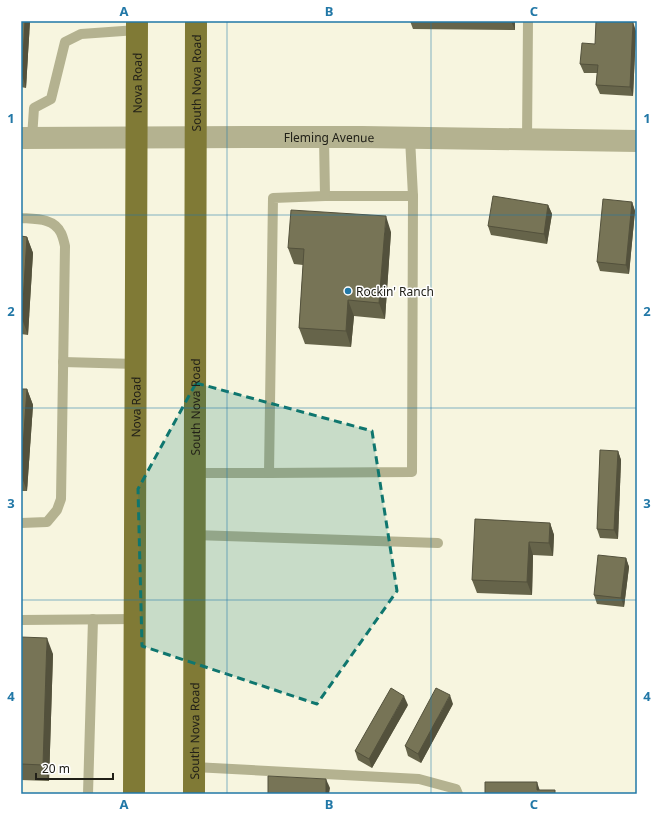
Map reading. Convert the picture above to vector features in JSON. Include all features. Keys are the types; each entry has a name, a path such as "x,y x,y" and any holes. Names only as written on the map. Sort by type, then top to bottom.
{"main road":[{"name":"South Nova Road","path":"194,794 196,21"},
{"name":"Nova Road","path":"134,794 137,26"}],"street":[{"name":"Fleming Avenue","path":"27,138 324,137 637,141"}],"lane":[{"path":"527,140 528,21"},
{"path":"27,138 34,108 51,99 65,42 81,34 137,26"},
{"path":"324,137 325,196"},
{"path":"194,473 412,472 413,196 410,138"},
{"path":"269,473 273,198 325,196 413,196"},
{"path":"21,218 38,219 53,223 60,232 65,246 61,499 57,510 47,522 21,523"},
{"path":"63,362 136,364"},
{"path":"194,534 438,543"},
{"path":"21,620 135,618"},
{"path":"88,794 93,619"},
{"path":"194,768 419,779 456,789 458,794"}],"highlighted area":[{"path":"196,383 372,431 397,591 317,704 142,646 138,489"}],"building":[{"path":"21,21 25,21 22,75 21,75"},
{"path":"596,21 633,22 630,87 596,85 598,65 580,64 582,43 595,44"},
{"path":"493,196 548,205 544,234 488,226"},
{"path":"603,199 632,202 626,265 597,262"},
{"name":"Rockin' Ranch","path":"291,210 386,216 379,303 348,300 346,331 299,328 304,249 288,248"},
{"path":"21,236 27,237 22,319 21,318"},
{"path":"21,389 27,389 21,475"},
{"path":"600,450 618,451 614,530 597,529"},
{"path":"475,519 550,523 549,543 529,542 527,582 472,580"},
{"path":"598,555 626,558 621,598 594,595"},
{"path":"21,637 47,638 43,765 21,764"},
{"path":"391,688 404,696 369,759 355,751"},
{"path":"436,688 450,695 418,754 405,746"},
{"path":"268,776 326,779 326,794 268,794"},
{"path":"485,782 537,782 537,790 555,790 555,794 485,794"}],"place":[{"name":"Rockin' Ranch","path":"348,291"}]}
